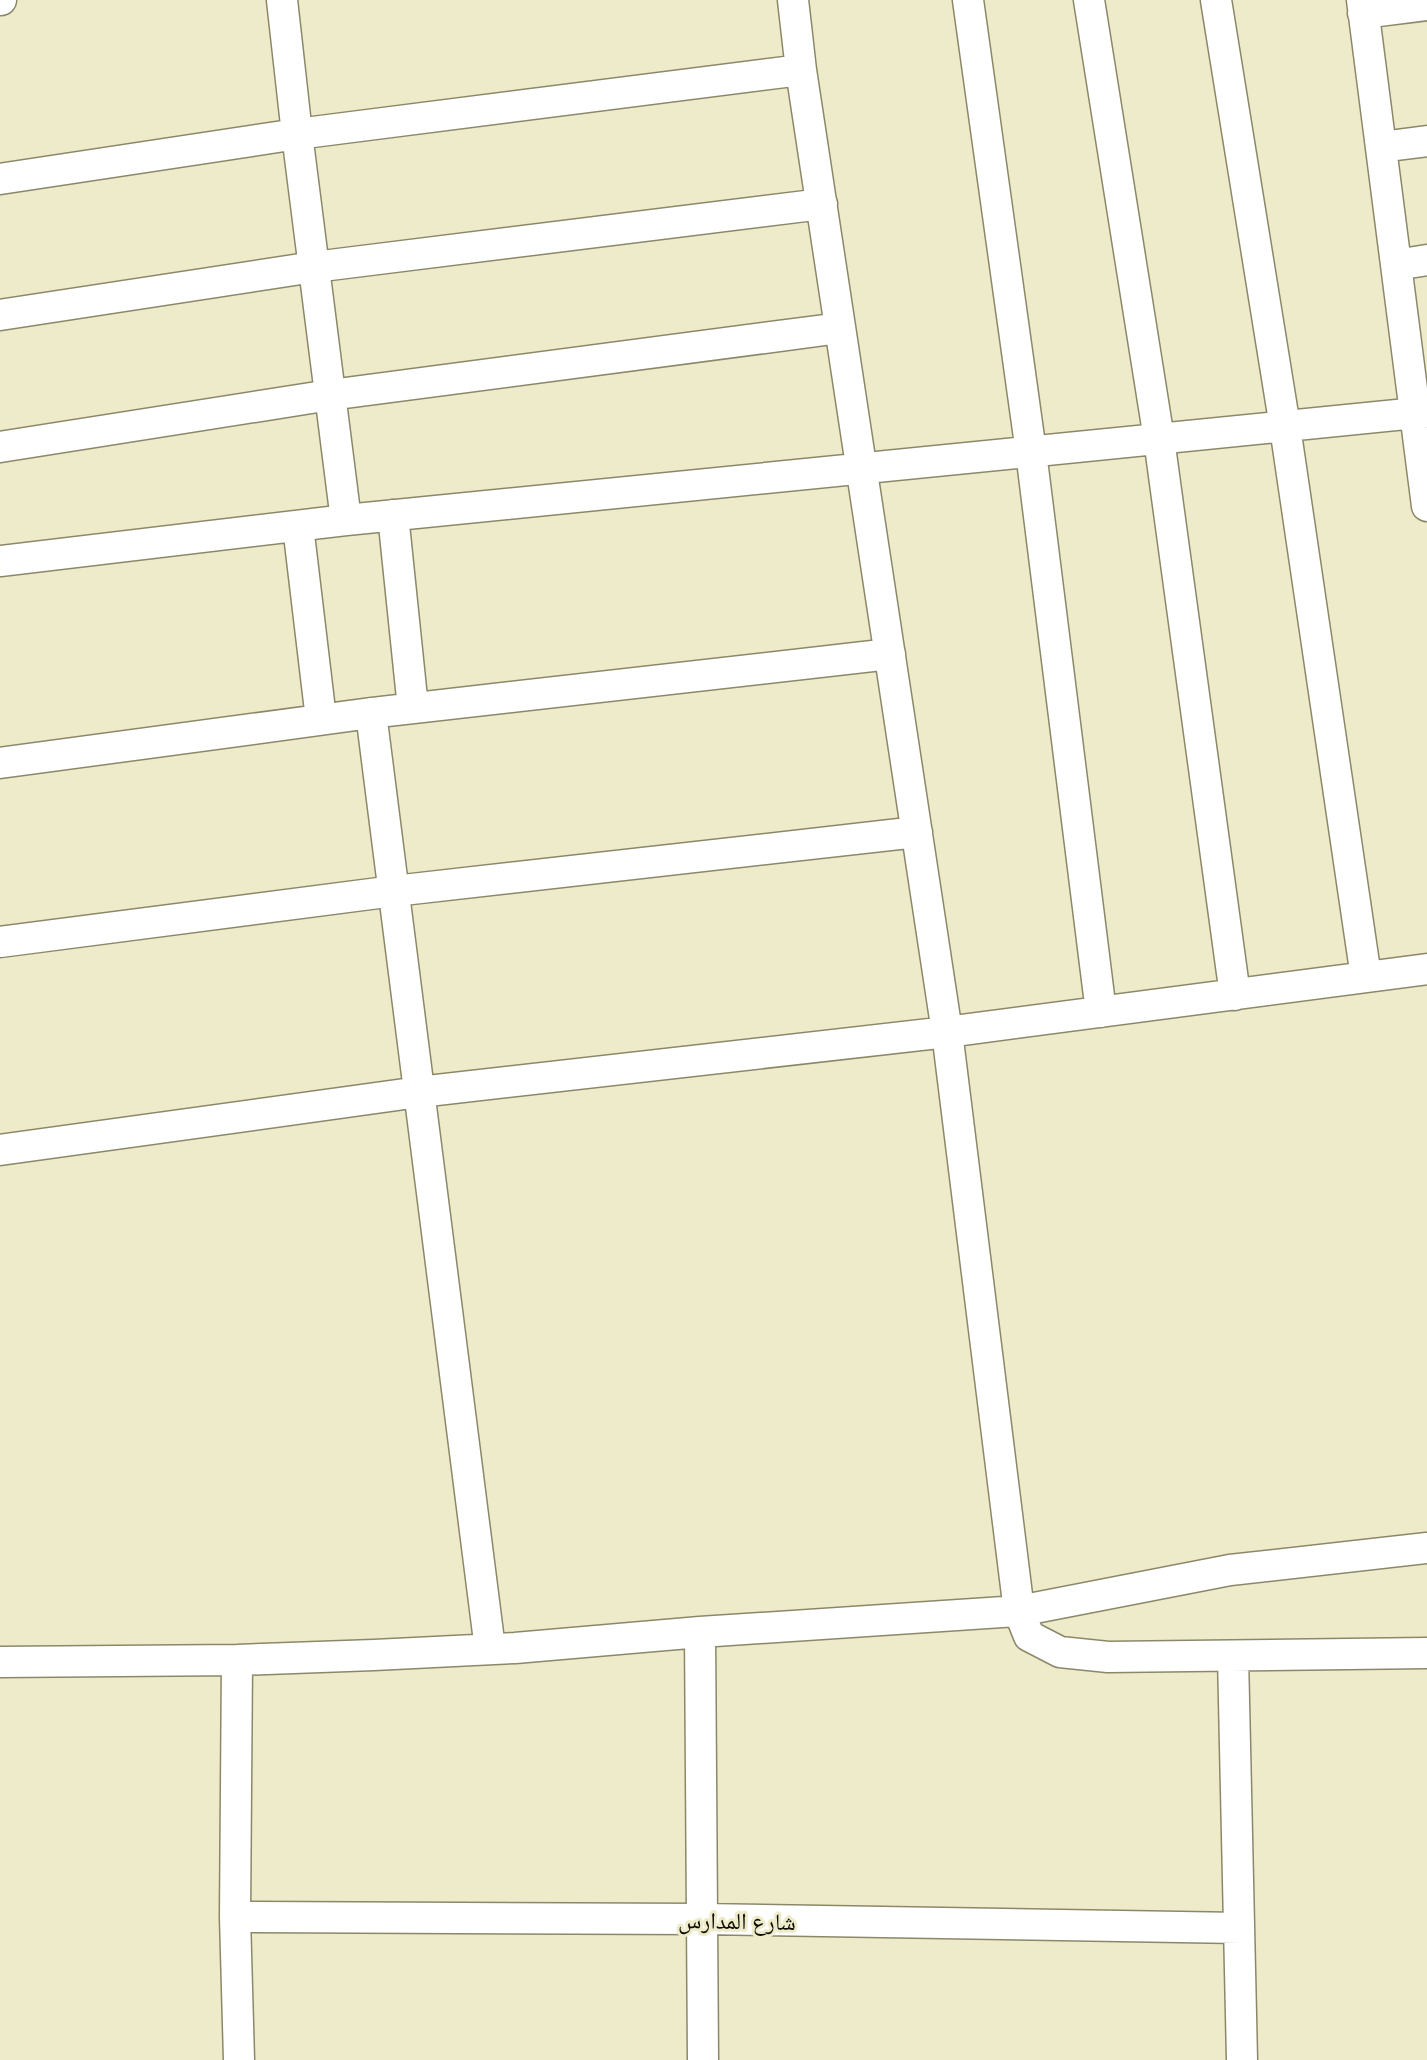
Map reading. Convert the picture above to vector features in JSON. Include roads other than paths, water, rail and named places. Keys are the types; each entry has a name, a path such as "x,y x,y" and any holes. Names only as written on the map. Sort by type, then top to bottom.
{"street":[{"path":"282,0 346,520"},
{"path":"793,0 947,1032 1019,1611 1029,1636 1060,1652 1108,1657 1427,1653"},
{"path":"968,0 1031,452 1101,1012"},
{"path":"1089,0 1159,439 1235,995"},
{"path":"1216,0 1285,427 1366,977"},
{"path":"1427,5 1362,6 1396,265 1421,413 1427,506"},
{"path":"0,179 297,134 802,71"},
{"path":"1381,147 1427,141"},
{"path":"0,315 314,267 822,204"},
{"path":"1396,265 1427,260"},
{"path":"0,447 330,395 840,328"},
{"path":"0,561 393,515 1421,413"},
{"path":"393,515 413,708"},
{"path":"298,526 321,719"},
{"path":"0,762 321,719 890,654"},
{"path":"371,713 490,1649"},
{"path":"0,942 394,891 917,832"},
{"path":"0,1150 419,1092 947,1032 1427,969"},
{"path":"0,1662 237,1660 374,1655 1019,1611 1230,1570 1427,1548"},
{"path":"701,1632 703,2060"},
{"path":"1233,1656 1242,2060"},
{"path":"237,1660 235,1917 239,2060"},
{"name":"شارع المدارس","path":"235,1917 702,1919 1239,1928"}]}
